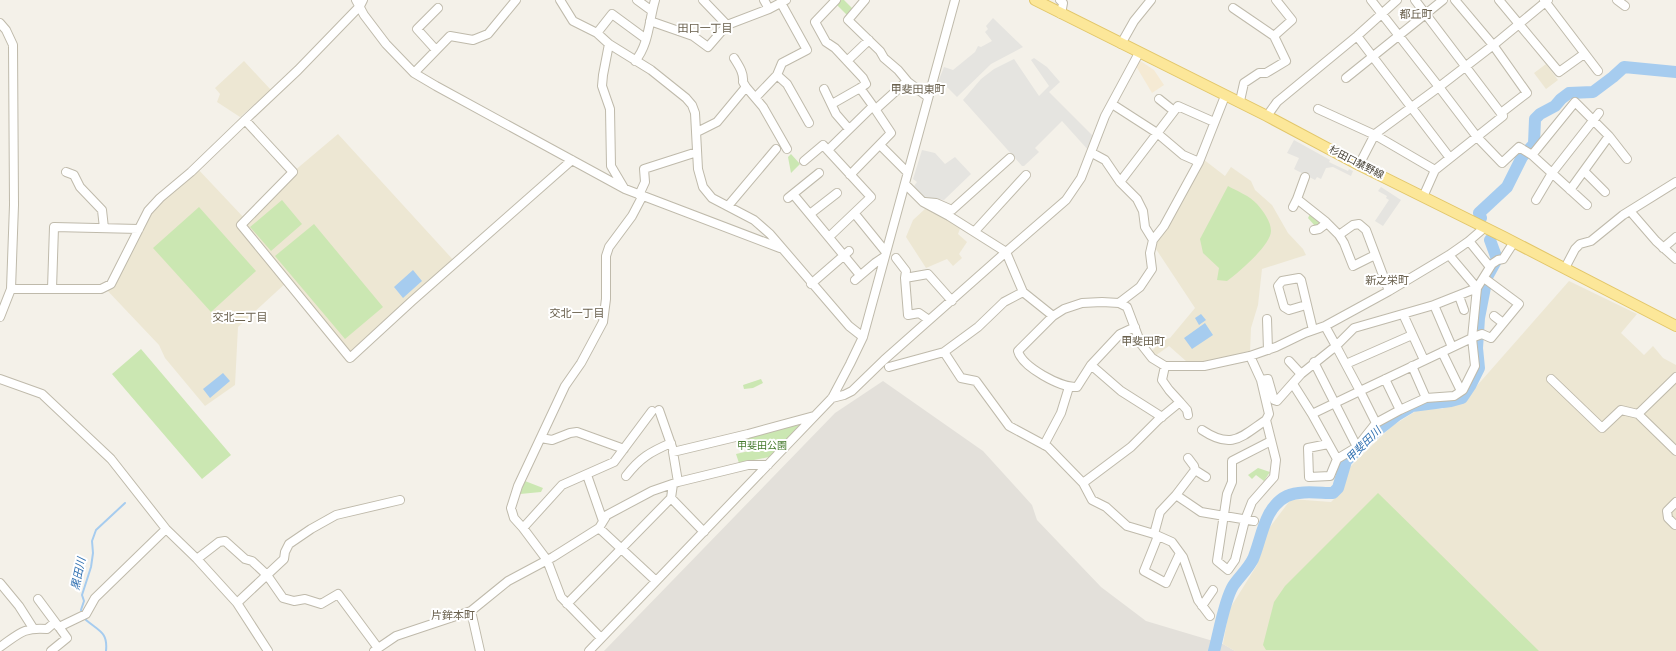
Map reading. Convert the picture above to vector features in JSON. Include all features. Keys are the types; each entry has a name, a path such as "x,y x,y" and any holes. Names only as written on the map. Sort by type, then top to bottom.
{"main road":[{"name":"杉田口禁野線","path":"1035,0 1675,324"}],"street":[{"path":"414,73 450,36 473,40 488,34 516,0"},
{"path":"560,0 573,21 597,33 610,44 651,70 686,98 692,105 695,113 698,168 703,187 712,198 754,220 770,234 811,284 849,326 863,337"},
{"path":"637,0 652,12"},
{"path":"635,61 640,55 646,39 655,0"},
{"path":"703,0 727,25"},
{"path":"764,0 769,9"},
{"path":"832,104 866,84 835,48 826,42 814,22 836,0"},
{"path":"866,0 848,20 880,51 884,58 898,70 907,81 928,97"},
{"path":"589,651 832,398 863,337 955,0"},
{"path":"1060,0 1063,3 1061,14"},
{"path":"1122,44 1134,21 1151,0"},
{"path":"1274,36 1292,20 1276,0"},
{"path":"1371,0 1477,137 1502,163 1519,147 1529,153 1587,205"},
{"path":"1266,116 1277,102 1357,36 1397,0"},
{"path":"1415,0 1503,116 1435,170 1423,196"},
{"path":"1346,78 1442,0"},
{"path":"1456,0 1493,45 1527,93 1501,113"},
{"path":"1499,0 1559,72 1584,54"},
{"path":"1617,0 1625,6"},
{"path":"650,20 693,36 708,47 727,25 769,9 783,1 807,50 782,63 777,75 756,97"},
{"path":"1359,165 1375,135 1493,45 1546,1 1598,72"},
{"path":"360,2 364,15 386,44 414,73 624,189 780,248"},
{"path":"11,289 101,289 111,284 148,211 160,198 191,172 298,70 360,2"},
{"path":"436,50 417,29 438,8"},
{"path":"1233,8 1274,36 1286,61 1266,73 1259,73 1244,83 1240,101 1238,102"},
{"path":"597,33 612,14 646,39"},
{"path":"0,24 6,30 13,45 14,198 11,289 0,317"},
{"path":"1357,36 1450,158"},
{"path":"847,61 869,40"},
{"path":"610,44 603,74 602,86 610,109 611,166 624,189"},
{"path":"832,398 852,391 886,364 929,320 1066,200 1081,178 1105,116 1139,52"},
{"path":"734,58 744,77 743,82 756,97 787,149"},
{"path":"777,75 787,84 793,101 810,123"},
{"path":"828,150 874,107 907,81"},
{"path":"697,132 716,122 746,87"},
{"path":"850,175 891,133 860,88"},
{"path":"824,90 836,114 849,130"},
{"path":"1119,303 1140,287 1152,269 1150,253 1153,240 1164,226 1199,162 1225,96"},
{"path":"1159,99 1174,111"},
{"path":"1529,153 1575,102 1609,136 1627,159"},
{"path":"1112,104 1157,133 1183,155 1199,162"},
{"path":"1120,182 1178,106 1214,122"},
{"path":"1318,109 1375,135 1435,170"},
{"path":"1536,200 1552,173 1599,113"},
{"path":"245,120 293,172 241,225 350,358 412,301 572,160"},
{"path":"1570,190 1609,136"},
{"path":"804,161 823,145 871,198 829,237"},
{"path":"880,145 907,172"},
{"path":"728,206 776,149"},
{"path":"601,638 560,597 547,560 514,518 511,508 518,486 565,386 581,363 603,322 606,299 606,256 609,247 635,211 645,182 644,169 697,152"},
{"path":"1092,152 1105,160 1120,182 1137,199 1143,210 1145,227 1153,240"},
{"path":"922,202 936,203 952,210 1010,158"},
{"path":"1584,171 1605,192"},
{"path":"66,172 74,175 80,187 102,210 104,228"},
{"path":"819,173 791,196 810,214 829,237 847,253 857,278 885,254"},
{"path":"975,231 1026,175"},
{"path":"1306,177 1295,203 1327,223 1339,235 1344,243 1353,266 1375,255"},
{"path":"1565,268 1575,249 1580,244 1591,240 1630,211 1676,182"},
{"path":"905,184 922,202 975,231 1006,252 1023,292 1053,316"},
{"path":"810,214 837,193"},
{"path":"1630,211 1676,259"},
{"path":"855,214 885,254"},
{"path":"1314,230 1319,229 1327,223"},
{"path":"1339,235 1353,225 1359,224 1366,230 1389,291"},
{"path":"52,289 54,227 139,229"},
{"path":"1135,327 1120,334 1091,365 1077,387 1069,387 1038,372 1019,356 1018,351 1053,316 1064,309 1082,303 1119,303 1127,307 1135,327 1141,344 1152,358 1165,366 1204,366 1250,356 1325,326 1389,291 1449,255 1484,228"},
{"path":"1664,248 1676,237"},
{"path":"1469,241 1493,263"},
{"path":"1261,380 1268,379 1274,400 1277,401 1294,384 1301,374 1314,362 1336,346 1354,328 1434,305 1477,288 1485,279 1493,263 1503,259 1514,242"},
{"path":"811,284 847,253"},
{"path":"1328,444 1308,448 1309,477 1330,476 1337,459 1357,447 1376,423 1426,398 1454,396 1461,391 1475,366 1473,337 1477,288 1449,255"},
{"path":"896,258 906,271 905,278 908,315 920,313 929,320"},
{"path":"905,278 928,274 952,301"},
{"path":"1312,414 1473,337 1482,334 1491,338 1519,304 1485,279"},
{"path":"886,364 944,352 978,327 1004,302 1023,292"},
{"path":"1459,296 1464,310"},
{"path":"1306,305 1313,330"},
{"path":"1434,305 1452,347"},
{"path":"1403,314 1424,360"},
{"path":"1494,316 1503,323"},
{"path":"1266,319 1268,350"},
{"path":"1325,326 1376,423"},
{"path":"1346,364 1412,335"},
{"path":"944,352 961,378 976,381 1009,426 1048,447 1083,483 1092,500 1106,507 1127,526 1156,535 1172,542 1183,557 1198,600 1210,616"},
{"path":"1442,352 1461,391"},
{"path":"1202,430 1223,441 1238,439 1266,420 1269,414 1261,380 1250,356"},
{"path":"1289,361 1301,374"},
{"path":"1314,362 1357,447"},
{"path":"1091,365 1121,391 1162,417"},
{"path":"1165,366 1162,380 1186,410 1188,415"},
{"path":"1412,366 1426,398"},
{"path":"1638,414 1676,377"},
{"path":"1385,379 1400,410"},
{"path":"1551,379 1602,428 1622,410 1638,414 1676,451"},
{"path":"0,380 42,394 110,459 166,528 197,558 237,603 268,651"},
{"path":"1294,384 1337,459"},
{"path":"1044,445 1061,413 1069,387"},
{"path":"1083,483 1131,447 1180,402"},
{"path":"523,528 562,485 614,462 656,410 673,452 676,483 671,498 567,604"},
{"path":"673,452 814,416"},
{"path":"1266,420 1276,460 1274,477 1252,502 1245,520 1235,560 1230,572 1217,561 1227,494 1232,482 1232,461 1271,441"},
{"path":"541,438 552,440 570,432 577,432 624,449"},
{"path":"626,476 637,462 648,453 670,442"},
{"path":"1188,458 1195,470 1206,477"},
{"path":"197,558 219,542 225,541 245,559 252,561 267,575 283,598 294,601 305,599 321,604 338,594 376,649 396,636 471,611 508,581 547,560 601,524 607,515 652,491 676,483 748,465 768,465"},
{"path":"1180,553 1166,583 1144,571 1156,535 1160,512 1176,495 1195,470"},
{"path":"587,475 601,524 621,550 656,581"},
{"path":"1176,495 1202,512 1254,521"},
{"path":"671,498 704,532"},
{"path":"237,603 284,559 285,552 289,544 310,528 336,515 400,500"},
{"path":"1675,525 1668,518 1668,511 1676,502"},
{"path":"0,647 26,630 33,628 47,629 83,615 95,598 166,528"},
{"path":"0,583 19,606 33,628"},
{"path":"1202,606 1213,590"},
{"path":"38,599 67,638 51,651"},
{"path":"471,611 480,651"}],"shaded area":[{"path":"993,18 1023,47 991,64 957,97 948,88 938,82 944,67 953,70 975,52 978,46 981,47 992,41 985,32 988,29 986,26"},
{"path":"1034,58 1047,67 1060,82 1049,92 1094,137 1089,151 1062,121 1035,148 1039,152 1024,166 1022,166 963,100 981,79 994,69 1014,59 1039,96 1049,86 1031,60"},
{"path":"1139,60 1154,70 1164,85 1152,93 1136,66"},
{"path":"244,61 271,90 240,117 217,102 220,94 215,88"},
{"path":"1546,64 1558,80 1546,89 1534,73"},
{"path":"338,134 456,263 350,358 287,282 238,327 235,385 205,406 165,358 159,345 104,287 111,284 148,211 196,167 246,220 293,172"},
{"path":"1294,140 1330,160 1329,162 1348,171 1349,169 1353,171 1351,176 1333,167 1326,168 1321,179 1317,177 1315,180 1294,169 1299,158 1287,153"},
{"path":"922,150 935,153 945,164 955,157 971,174 944,200 922,197 914,186 917,182 913,179"},
{"path":"1203,159 1225,176 1231,167 1251,181 1255,190 1272,205 1288,233 1303,249 1306,255 1262,269 1258,305 1251,328 1250,353 1211,361 1186,361 1169,346 1155,356 1152,351 1162,340 1170,338 1195,308 1154,246"},
{"path":"1381,187 1401,200 1383,226 1375,221 1389,200 1386,198 1387,196 1378,191"},
{"path":"926,208 961,226 958,234 967,242 959,254 962,258 953,266 947,259 926,268 906,237 913,220"},
{"path":"1569,281 1637,314 1621,333 1644,355 1653,346 1663,358 1676,365 1676,651 1235,651 1223,644 1229,610 1257,565 1264,535 1291,499 1331,502 1342,491 1350,467 1392,426 1421,408 1442,409 1467,397"},
{"path":"883,381 983,451 1032,505 1037,520 1101,587 1146,621 1223,644 1235,651 604,651 835,413"}],"green space":[{"path":"841,0 844,0 854,10 848,16 837,5"},
{"path":"791,154 800,164 791,173 788,157"},
{"path":"1228,186 1247,196 1257,204 1268,220 1271,231 1270,237 1260,251 1227,281 1217,280 1219,268 1203,253 1200,239"},
{"path":"282,200 302,224 271,251 250,227"},
{"path":"199,207 256,271 211,312 153,248"},
{"path":"1310,214 1322,224 1315,226 1308,218"},
{"path":"314,224 383,307 345,339 275,256"},
{"path":"141,349 231,455 202,479 112,374"},
{"path":"761,379 763,383 753,388 744,389 743,385"},
{"name":"甲斐田公園","path":"802,424 769,457 739,463 736,454 749,451 745,438"},
{"path":"1258,468 1270,472 1264,481 1256,475 1252,479 1248,475"},
{"path":"525,481 543,488 541,492 520,494"},
{"path":"1378,493 1539,651 1266,650 1263,645 1274,602 1285,586"}],"water":[{"path":"413,270 422,281 403,298 394,287"},
{"path":"1201,314 1206,320 1199,325 1195,318"},
{"path":"1205,323 1213,335 1192,349 1184,338"},
{"path":"223,373 230,381 210,398 203,389"}],"waterway":[{"name":"甲斐田川","path":"1481,218 1479,213 1507,187 1522,157 1534,144 1535,119 1540,114 1555,106 1569,93 1593,92 1624,67 1676,72"},
{"name":"甲斐田川","path":"1214,651 1224,608 1230,592 1253,559 1269,515 1279,501 1287,496 1298,493 1333,493 1338,488 1346,461 1373,434 1397,415 1412,406 1451,401 1462,398 1479,368 1477,348 1479,318 1487,277 1497,259 1490,240"},
{"name":"黒田川","path":"83,614 81,610 84,601 82,595 91,567 93,553 92,541 96,530 125,503"},
{"name":"黒田川","path":"85,618 102,632 106,640 106,651"}],"district":[{"name":"都丘町","path":"1416,15"},
{"name":"田口一丁目","path":"705,29"},
{"name":"甲斐田東町","path":"918,90"},
{"name":"新之栄町","path":"1387,281"},
{"name":"交北一丁目","path":"577,314"},
{"name":"交北二丁目","path":"240,318"},
{"name":"甲斐田町","path":"1143,342"},
{"name":"片鉾本町","path":"453,616"}]}
